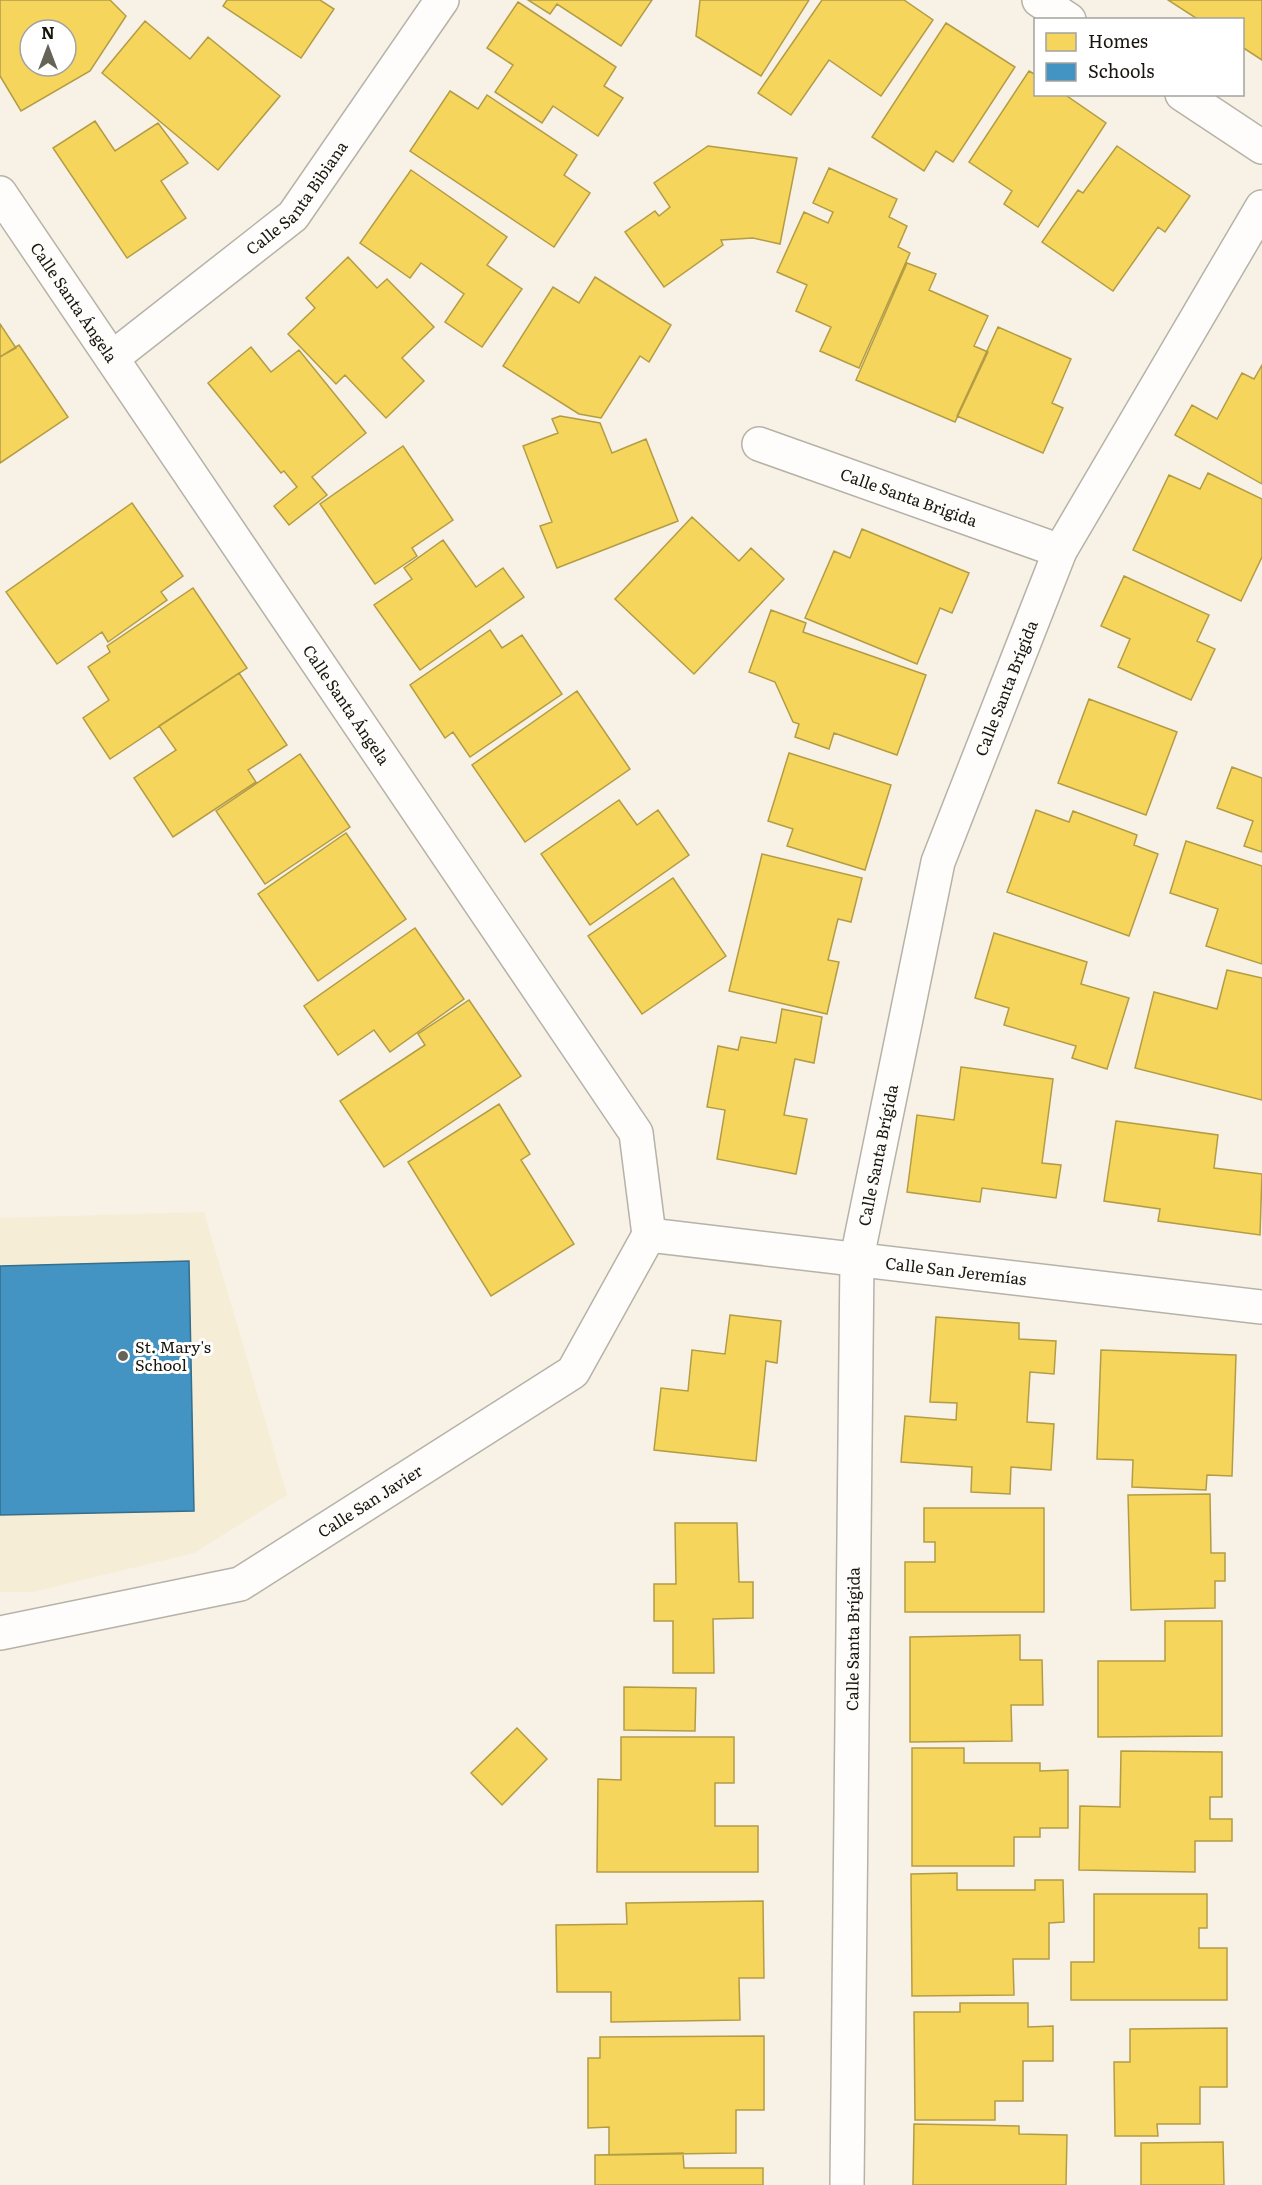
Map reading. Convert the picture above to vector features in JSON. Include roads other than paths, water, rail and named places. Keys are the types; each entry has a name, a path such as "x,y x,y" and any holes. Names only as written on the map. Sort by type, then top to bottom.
{"street":[{"name":"Calle Santa Bibiana","path":"111,358 293,216 442,0"},
{"path":"1039,0 1066,18"},
{"path":"1185,96 1262,147"},
{"name":"Calle Santa Ángela","path":"0,193 636,1133 649,1235"},
{"name":"Calle Santa Brígida","path":"847,2185 858,1258 938,862 1060,550 1262,207"},
{"name":"Calle Santa Brigida","path":"759,444 1060,550"},
{"name":"Calle San Jeremías","path":"649,1235 1262,1306"},
{"name":"Calle San Javier","path":"0,1633 240,1584 573,1372 649,1235"}],"place":[{"name":"St. Mary's School","path":"123,1356"}]}
